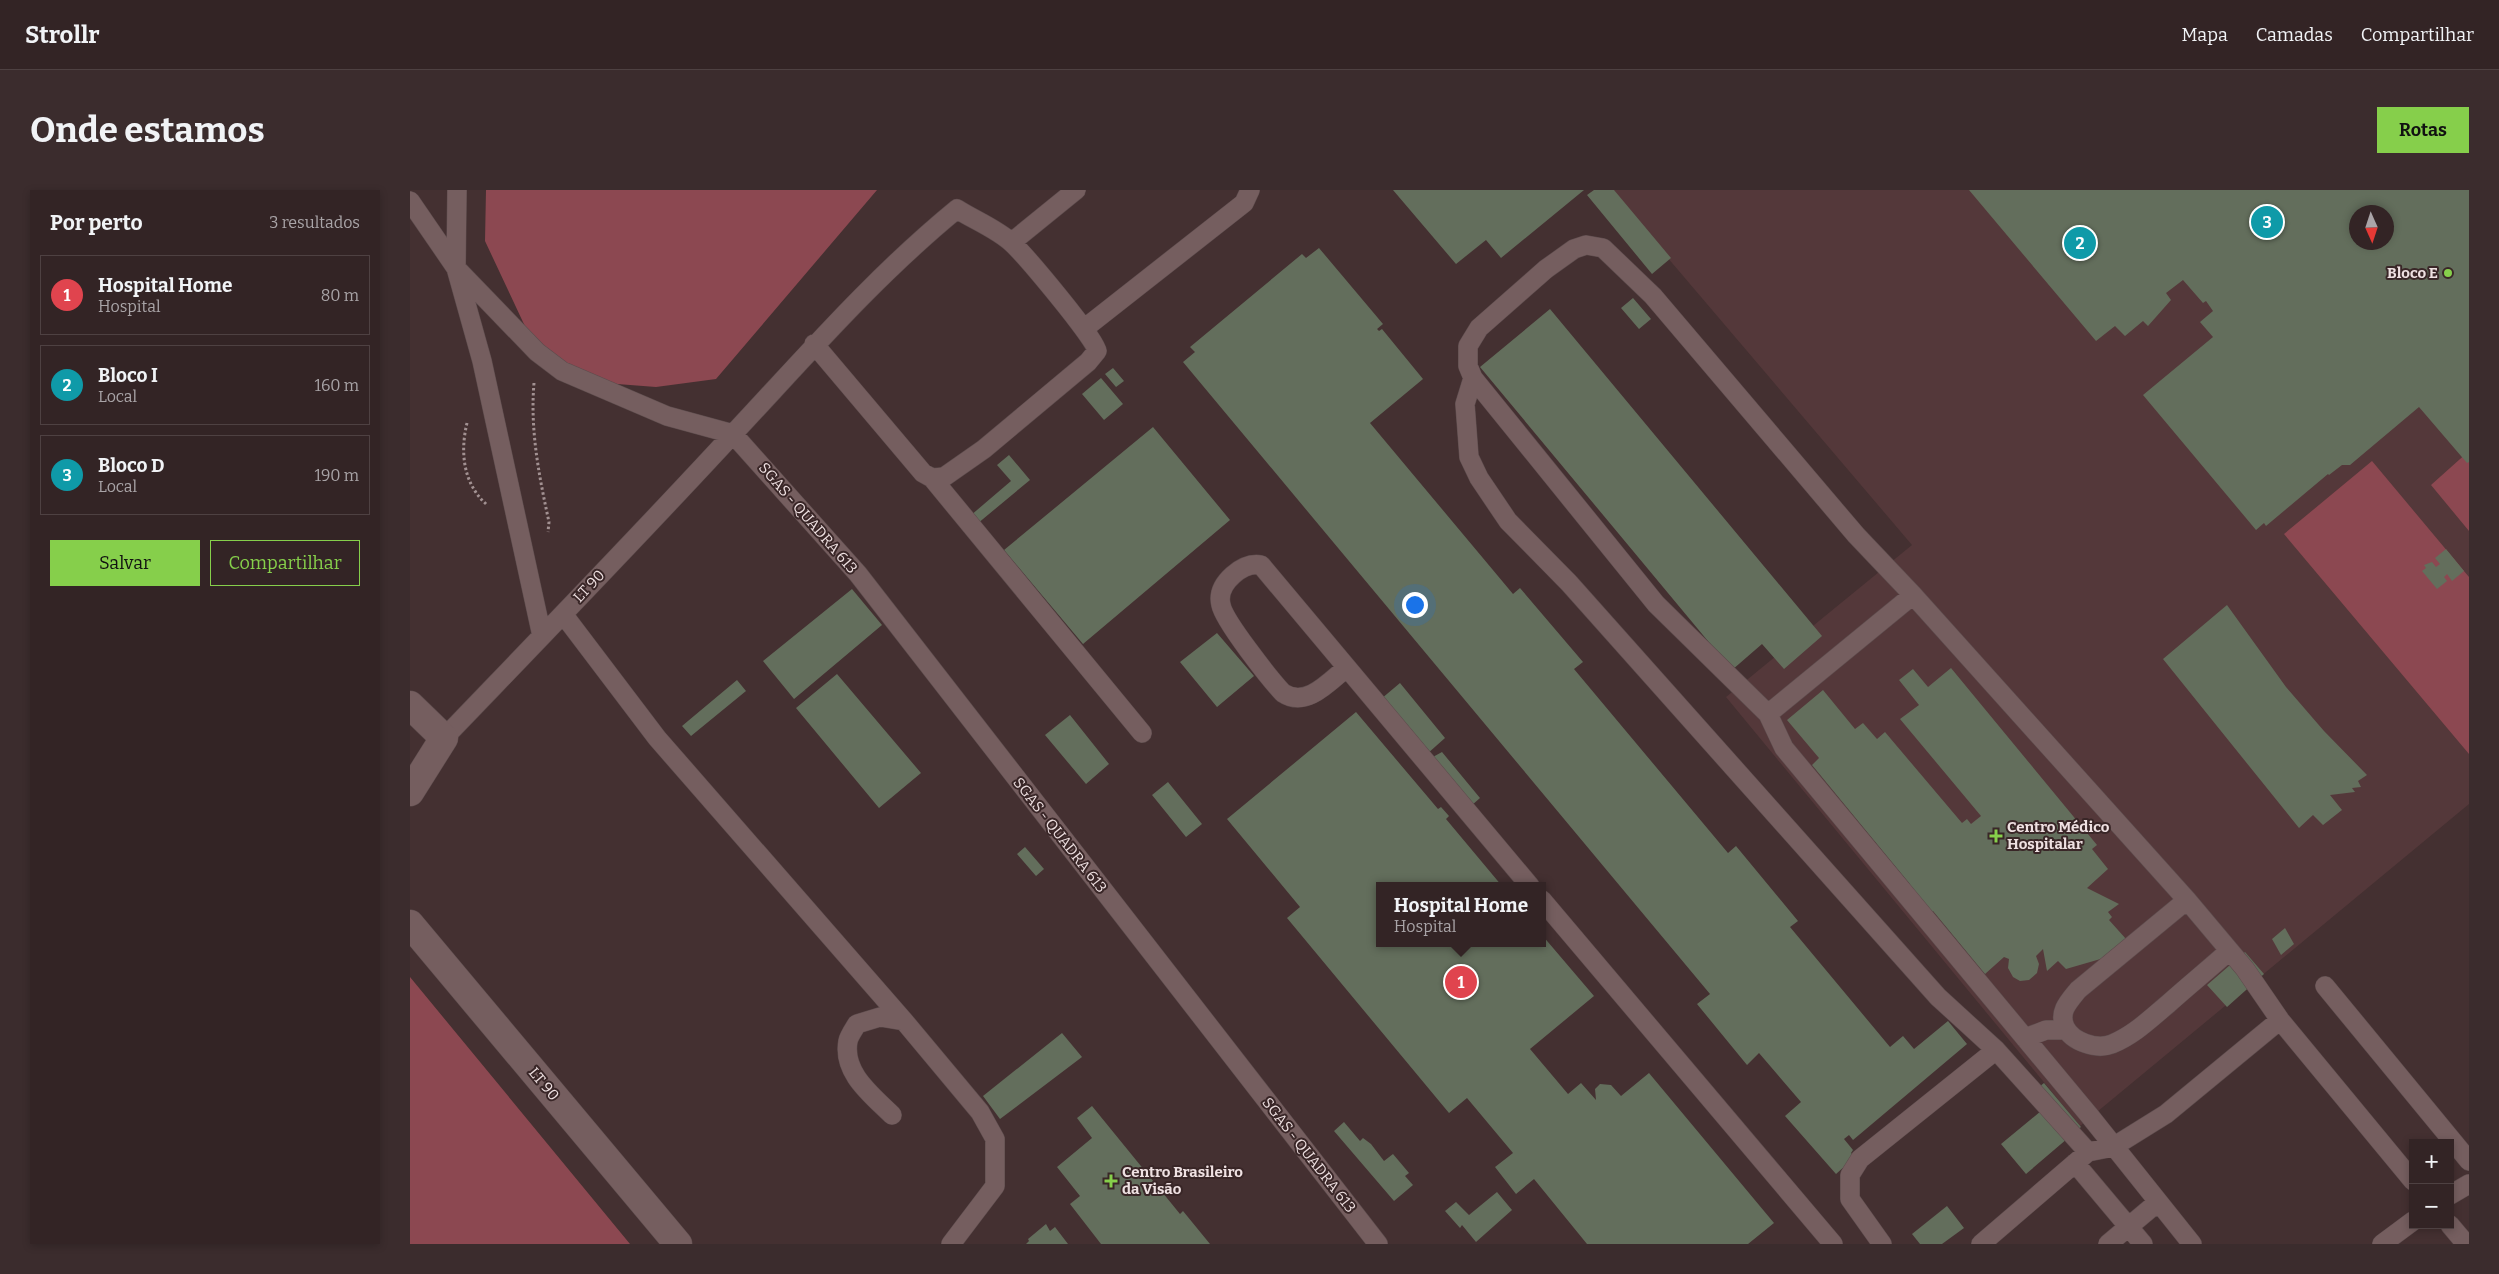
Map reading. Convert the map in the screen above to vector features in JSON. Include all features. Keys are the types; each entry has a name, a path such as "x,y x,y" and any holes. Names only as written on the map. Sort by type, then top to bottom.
{"street":[{"path":"410,705 444,738"},
{"name":"LT 90","path":"410,792 444,738"},
{"name":"LT 90","path":"410,924 678,1244"}],"lane":[{"path":"458,190 456,268 482,362 542,636"},
{"path":"932,478 944,477 984,449 1094,356 1097,346 1085,328 1012,242 1076,190"},
{"path":"1085,328 1244,203 1250,190"},
{"path":"410,201 456,268 537,352 562,371 667,416 733,434"},
{"name":"LT 90","path":"444,738 733,434 814,344 910,247 957,209 1012,242"},
{"path":"2192,1244 2025,1038 1784,748 1768,714 1656,604 1473,378 1468,366 1468,346 1479,328 1546,269 1574,249 1586,245 1603,248 1653,296 1856,536 1913,595 2187,900 2230,951 2280,1020 2409,1176"},
{"path":"814,344 923,473 932,478 1142,732"},
{"path":"1473,378 1464,404 1469,457 1479,478 1508,521 1570,583 1938,997 1996,1050 2081,1157 2142,1244"},
{"name":"SGAS - QUADRA 613","path":"733,434 858,574 1378,1244"},
{"path":"1346,668 1315,693 1303,698 1292,699 1283,693 1224,614 1220,598 1222,588 1227,580 1248,565 1261,565 1527,882"},
{"path":"1768,714 1913,595"},
{"path":"563,614 657,738 904,1021 980,1112 995,1139 995,1186 951,1244"},
{"path":"2187,900 2078,990 2067,1003 2062,1014 2066,1030 2076,1040 2093,1046 2110,1045 2134,1032 2230,951"},
{"path":"1546,905 1833,1244"},
{"path":"2325,986 2469,1161"},
{"path":"892,1116 854,1076 849,1064 848,1040 857,1024 880,1017 904,1021"},
{"path":"1982,1244 2081,1157 2113,1147 2166,1114 2280,1020"},
{"path":"2025,1038 2046,1030 2066,1030"},
{"path":"1882,1244 1850,1199 1850,1175 1860,1159 1996,1050"},
{"path":"2454,1193 2469,1184"},
{"path":"2108,1244 2158,1202"},
{"path":"2382,1244 2409,1223"}],"path":[{"path":"537,352 532,402 535,451 549,522 546,541"}],"shaded area":[{"path":"486,190 877,190 716,379 656,387 591,382 537,352 485,241"},
{"path":"1610,190 2469,190 2469,804 2080,1126 1726,697 1912,545"},
{"path":"2469,451 2469,531 2431,485"},
{"path":"2372,461 2469,577 2469,754 2284,534"},
{"path":"410,977 630,1244 410,1244"}],"building":[{"path":"1393,190 1584,190 1501,258 1486,240 1456,264"},
{"path":"1594,190 1614,190 1671,258 1652,274 1587,195"},
{"path":"1969,190 2469,190 2469,462 2467,463 2419,407 2350,465 2342,465 2328,474 2266,526 2264,523 2256,530 2143,395 2213,337 2200,322 2213,311 2206,301 2203,303 2183,280 2166,293 2171,300 2148,326 2143,321 2125,336 2115,326 2096,341"},
{"path":"1319,248 1383,324 1377,329 1379,331 1382,329 1423,379 1370,423 1513,594 1520,588 1583,662 1574,669 1728,853 1736,846 1798,921 1790,927 1890,1047 1903,1036 1914,1049 1948,1021 1967,1044 1853,1140 1849,1135 1844,1139 1853,1150 1851,1153 1855,1157 1836,1174 1785,1116 1801,1102 1759,1053 1747,1065 1697,1004 1710,994 1183,362 1195,352 1190,347 1302,254 1306,258"},
{"path":"1633,298 1651,319 1639,329 1621,308"},
{"path":"1550,309 1822,636 1784,669 1762,644 1732,670 1480,367"},
{"path":"1113,368 1124,381 1116,387 1105,374"},
{"path":"1101,378 1123,404 1104,420 1082,394"},
{"path":"1153,427 1230,520 1083,644 1004,550"},
{"path":"1009,455 1030,480 977,524 970,516 1011,481 997,465"},
{"path":"2446,549 2464,571 2452,581 2447,574 2444,577 2447,581 2437,589 2422,571 2426,568 2424,565 2432,562 2436,567 2440,564 2435,558"},
{"path":"852,589 882,625 794,699 763,661"},
{"path":"2227,605 2286,687 2324,731 2367,775 2358,781 2361,787 2352,788 2355,792 2330,795 2342,810 2323,825 2313,815 2299,828 2163,659"},
{"path":"1217,633 1254,676 1217,707 1180,662"},
{"path":"1951,668 2097,845 2092,849 2108,869 2087,888 2119,904 2108,912 2112,917 2109,920 2135,949 2066,969 2058,961 2047,971 2043,949 2036,956 2039,964 2037,973 2029,980 2020,981 2013,977 2008,968 2009,959 2004,957 1985,974 1933,911 1925,918 1909,883 1812,765 1819,758 1787,720 1823,690 1855,729 1863,723 1877,739 1885,732 1962,823 1967,819 1971,824 1981,816 1900,719 1919,705 1899,680 1913,669 1928,687"},
{"path":"837,674 921,773 879,808 796,708"},
{"path":"737,680 746,691 691,736 682,726"},
{"path":"1400,683 1445,738 1427,754 1381,699"},
{"path":"1356,712 1438,809 1441,807 1449,816 1446,819 1499,882 1376,882 1376,947 1546,947 1546,940 1594,996 1530,1049 1568,1094 1581,1083 1596,1100 1595,1089 1600,1084 1611,1085 1621,1096 1649,1073 1774,1223 1748,1244 1587,1244 1534,1179 1516,1194 1495,1167 1513,1153 1467,1098 1449,1113 1287,918 1300,907 1227,819"},
{"path":"1070,715 1109,764 1086,784 1045,735"},
{"path":"1442,752 1480,798 1471,806 1431,758"},
{"path":"1168,782 1202,824 1186,837 1152,795"},
{"path":"1025,847 1044,869 1036,876 1017,854"},
{"path":"2285,928 2294,944 2281,955 2272,939"},
{"path":"2245,952 2264,974 2227,1007 2207,985"},
{"path":"1062,1033 1082,1057 1000,1119 983,1096"},
{"path":"2044,1083 2081,1127 2026,1174 2001,1144 2041,1111 2029,1095"},
{"name":"Centro Brasileiro da Visão","path":"1092,1106 1180,1214 1183,1211 1210,1244 1101,1244 1070,1204 1080,1196 1057,1167 1092,1138 1077,1118"},
{"path":"1344,1122 1360,1141 1363,1138 1371,1144 1384,1161 1393,1154 1409,1173 1405,1176 1413,1185 1394,1201 1334,1131"},
{"path":"1497,1192 1512,1210 1476,1242 1462,1225 1460,1228 1445,1211 1456,1202 1469,1215"},
{"path":"1947,1206 1964,1228 1942,1244 1920,1244 1912,1234"},
{"path":"1046,1224 1050,1231 1055,1227 1068,1244 1026,1244 1029,1241 1028,1239"}],"place":[{"name":"Bloco D","path":"2267,222"},
{"name":"Bloco I","path":"2080,243"},
{"name":"Bloco E","path":"2448,273"},
{"name":"Centro Médico Hospitalar","path":"1996,836"},
{"name":"Hospital Home","path":"1461,982"},
{"name":"Centro Brasileiro da Visão","path":"1111,1181"}]}
